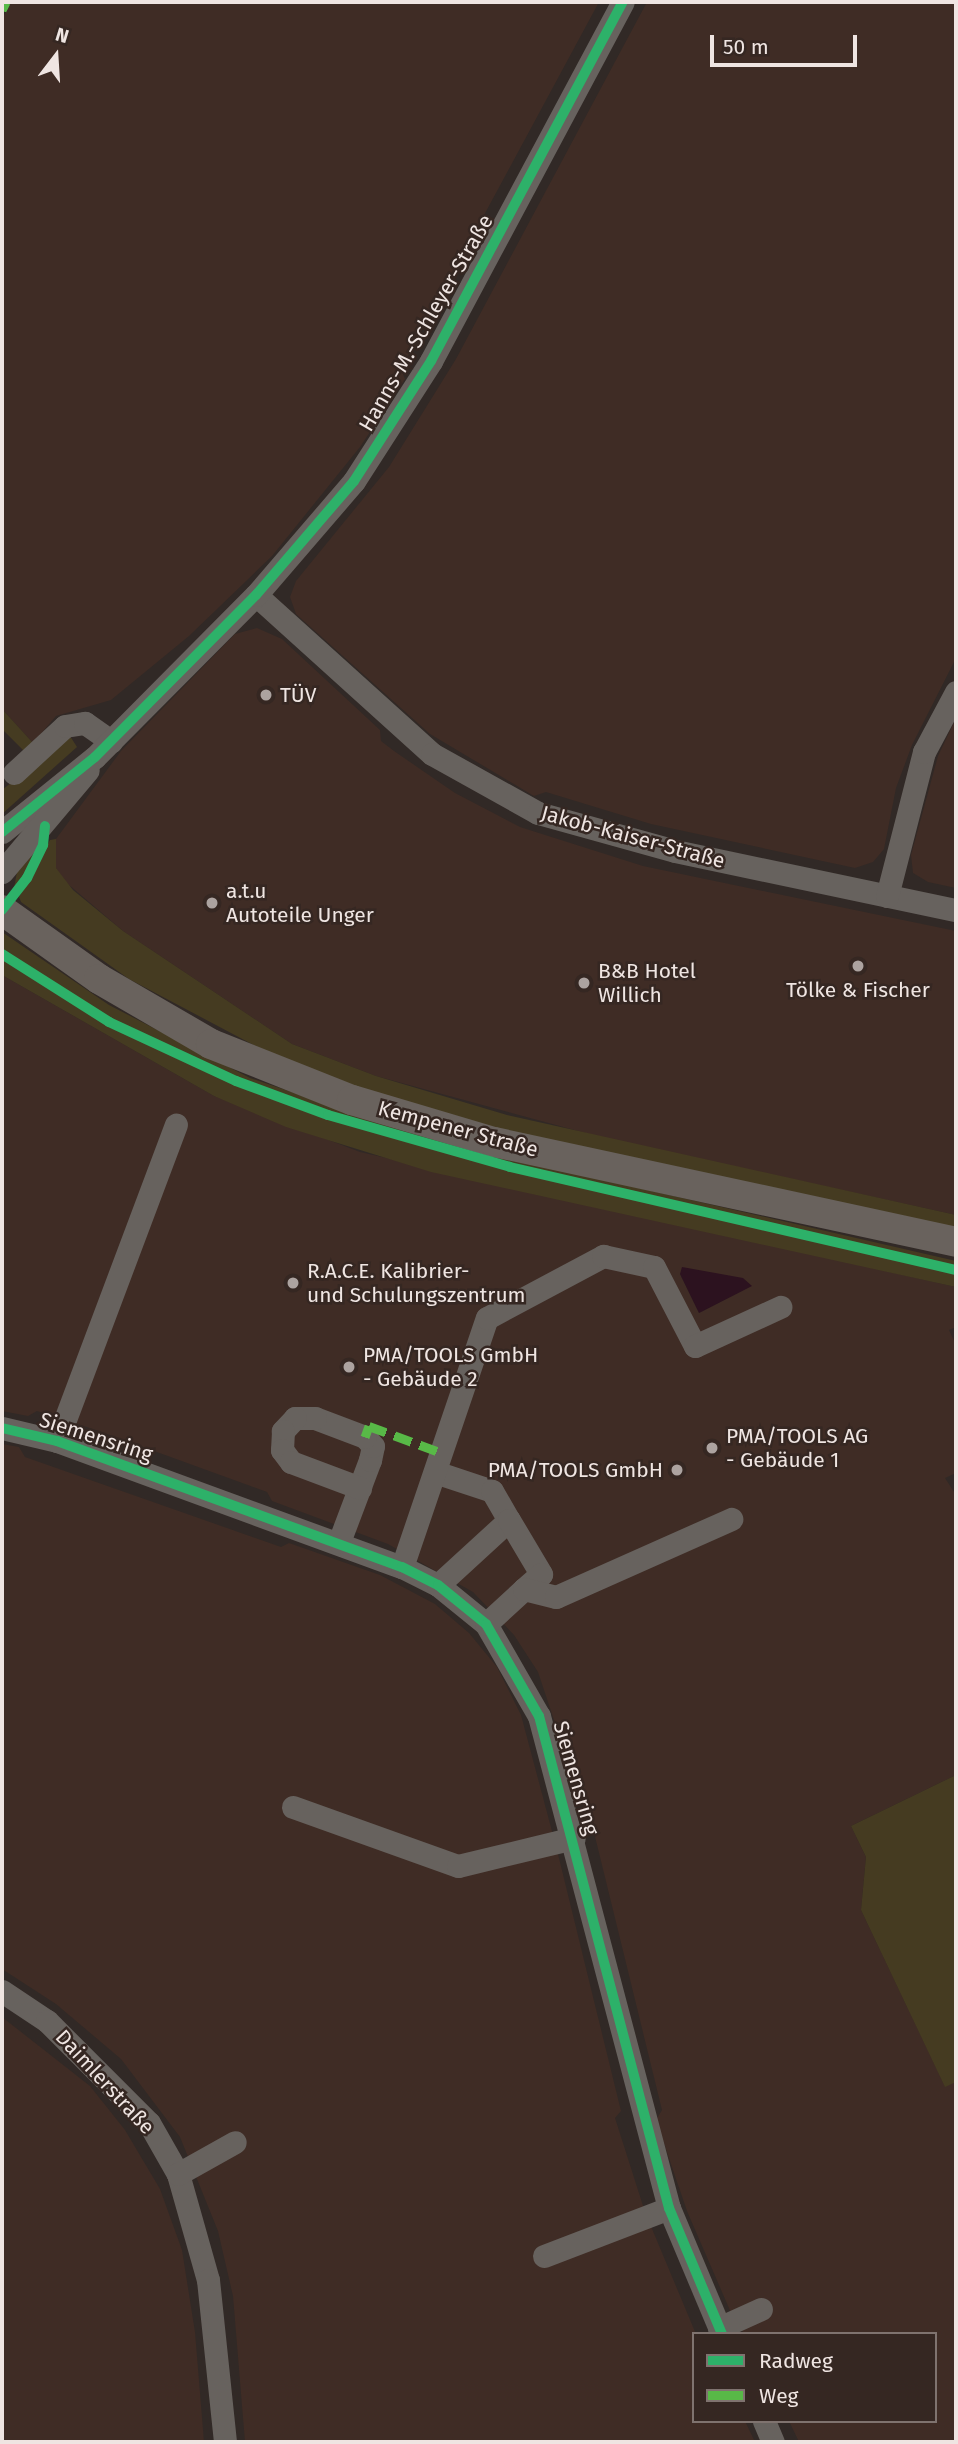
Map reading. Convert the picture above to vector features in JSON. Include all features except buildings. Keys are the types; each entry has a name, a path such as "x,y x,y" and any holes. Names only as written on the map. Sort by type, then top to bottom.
{"main road":[{"name":"Kempener Straße","path":"2,910 99,979 211,1044 352,1100 494,1142 956,1242"}],"street":[{"name":"Hanns-M.-Schleyer-Straße","path":"2,832 103,749 256,595 335,505 406,404 623,2"},
{"name":"Jakob-Kaiser-Straße","path":"256,595 432,754 538,813 675,851 956,910"},
{"path":"887,896 924,752 956,692"},
{"path":"14,773 65,726 85,723 103,749"},
{"name":"Hanns-M.-Schleyer-Straße","path":"2,872 82,781 103,749"},
{"path":"57,1441 176,1125"},
{"path":"402,1567 487,1318 603,1256 654,1267 695,1346 780,1307"},
{"name":"Siemensring","path":"2,1428 57,1441 402,1567 438,1585 486,1624 538,1716 574,1838 669,2208 720,2331"},
{"path":"435,1472 492,1491 541,1574 486,1624"},
{"path":"339,1542 360,1488"},
{"path":"524,1589 556,1597 731,1519"},
{"path":"438,1585 509,1520"},
{"path":"293,1807 458,1866 574,1838"},
{"name":"Daimlerstraße","path":"2,1991 47,2021 149,2123 178,2174 208,2280 225,2442"},
{"path":"178,2174 235,2142"},
{"path":"544,2256 669,2208"},
{"path":"720,2331 761,2309"},
{"path":"765,2423 774,2442"}],"shaded area":[{"path":"11,2 599,2 401,369 405,379 360,447 272,556 189,636 111,700 56,716 33,743 2,709 2,19"},
{"path":"647,2 956,2 956,658 912,745 896,788 884,849 873,862 855,868 651,824 546,792 534,796 430,734 296,614 290,597 296,581 389,467 456,359"},
{"path":"257,628 282,639 380,730 381,741 394,751 455,793 520,827 643,866 956,931 956,1215 604,1138 376,1076 292,1044 123,931 62,879 56,868 56,839 121,751 235,634"},
{"path":"2,709 33,743 24,751 2,729"},
{"path":"956,718 956,888 928,882 913,873 911,855 938,756"},
{"path":"70,736 77,747 2,814 2,790"},
{"path":"56,839 56,868 73,890 123,931 292,1044 376,1076 507,1115 956,1215 956,1235 425,1111 282,1060 129,979 21,902 19,897 50,840"},
{"path":"37,847 30,867 14,888 17,872"},
{"path":"2,932 109,1005 250,1078 383,1123 504,1157 956,1261 956,1287 431,1172 286,1127 214,1096 2,975"},
{"path":"2,975 214,1096 360,1152 956,1287 956,1327 949,1330 956,1345 956,1473 945,1478 956,1495 956,1775 851,1826 866,1857 861,1910 945,2086 956,2082 956,2442 799,2442 790,2423 937,2423 937,2332 743,2332 738,2329 687,2211 656,2120 662,2110 578,1767 568,1762 538,1672 514,1635 473,1592 388,1544 272,1501 267,1492 99,1431 37,1411 28,1416 2,1411","holes":["680,1274 751,1286 699,1313"]},
{"path":"682,1267 743,1278 752,1286 699,1313 680,1274"},
{"path":"2,1444 19,1447 25,1457 281,1547 289,1543 380,1575 435,1604 469,1633 497,1667 521,1715 621,2111 615,2118 645,2212 695,2332 692,2332 692,2423 746,2423 755,2442 245,2442 233,2296 218,2231 180,2137 121,2059 56,2004 2,1969"},
{"path":"956,1775 956,2082 945,2087 861,1910 866,1857 851,1826"},
{"path":"2,2017 90,2086 125,2130 160,2189 182,2250 195,2332 204,2442 2,2442"}],"marked path":[{"path":"2,10 6,2"},
{"path":"365,1437 369,1426 442,1453"}],"cycle path":[{"path":"2,832 95,757 256,595 354,481 431,361 623,2"},
{"path":"2,910 27,878 43,845 45,826"},
{"path":"2,954 109,1022 236,1081 328,1115 510,1167 956,1270"},
{"path":"2,1428 57,1441 402,1567 438,1585 486,1624 539,1716 669,2208 721,2332"}],"place":[{"name":"TÜV","path":"266,695"},
{"name":"a.t.u Autoteile Unger","path":"212,903"},
{"name":"Tölke & Fischer","path":"858,966"},
{"name":"B&B Hotel Willich","path":"584,983"},
{"name":"R.A.C.E. Kalibrier- und Schulungszentrum","path":"293,1283"},
{"name":"PMA/TOOLS GmbH - Gebäude 2","path":"349,1367"},
{"name":"PMA/TOOLS AG - Gebäude 1","path":"712,1448"},
{"name":"PMA/TOOLS GmbH","path":"677,1470"}]}
